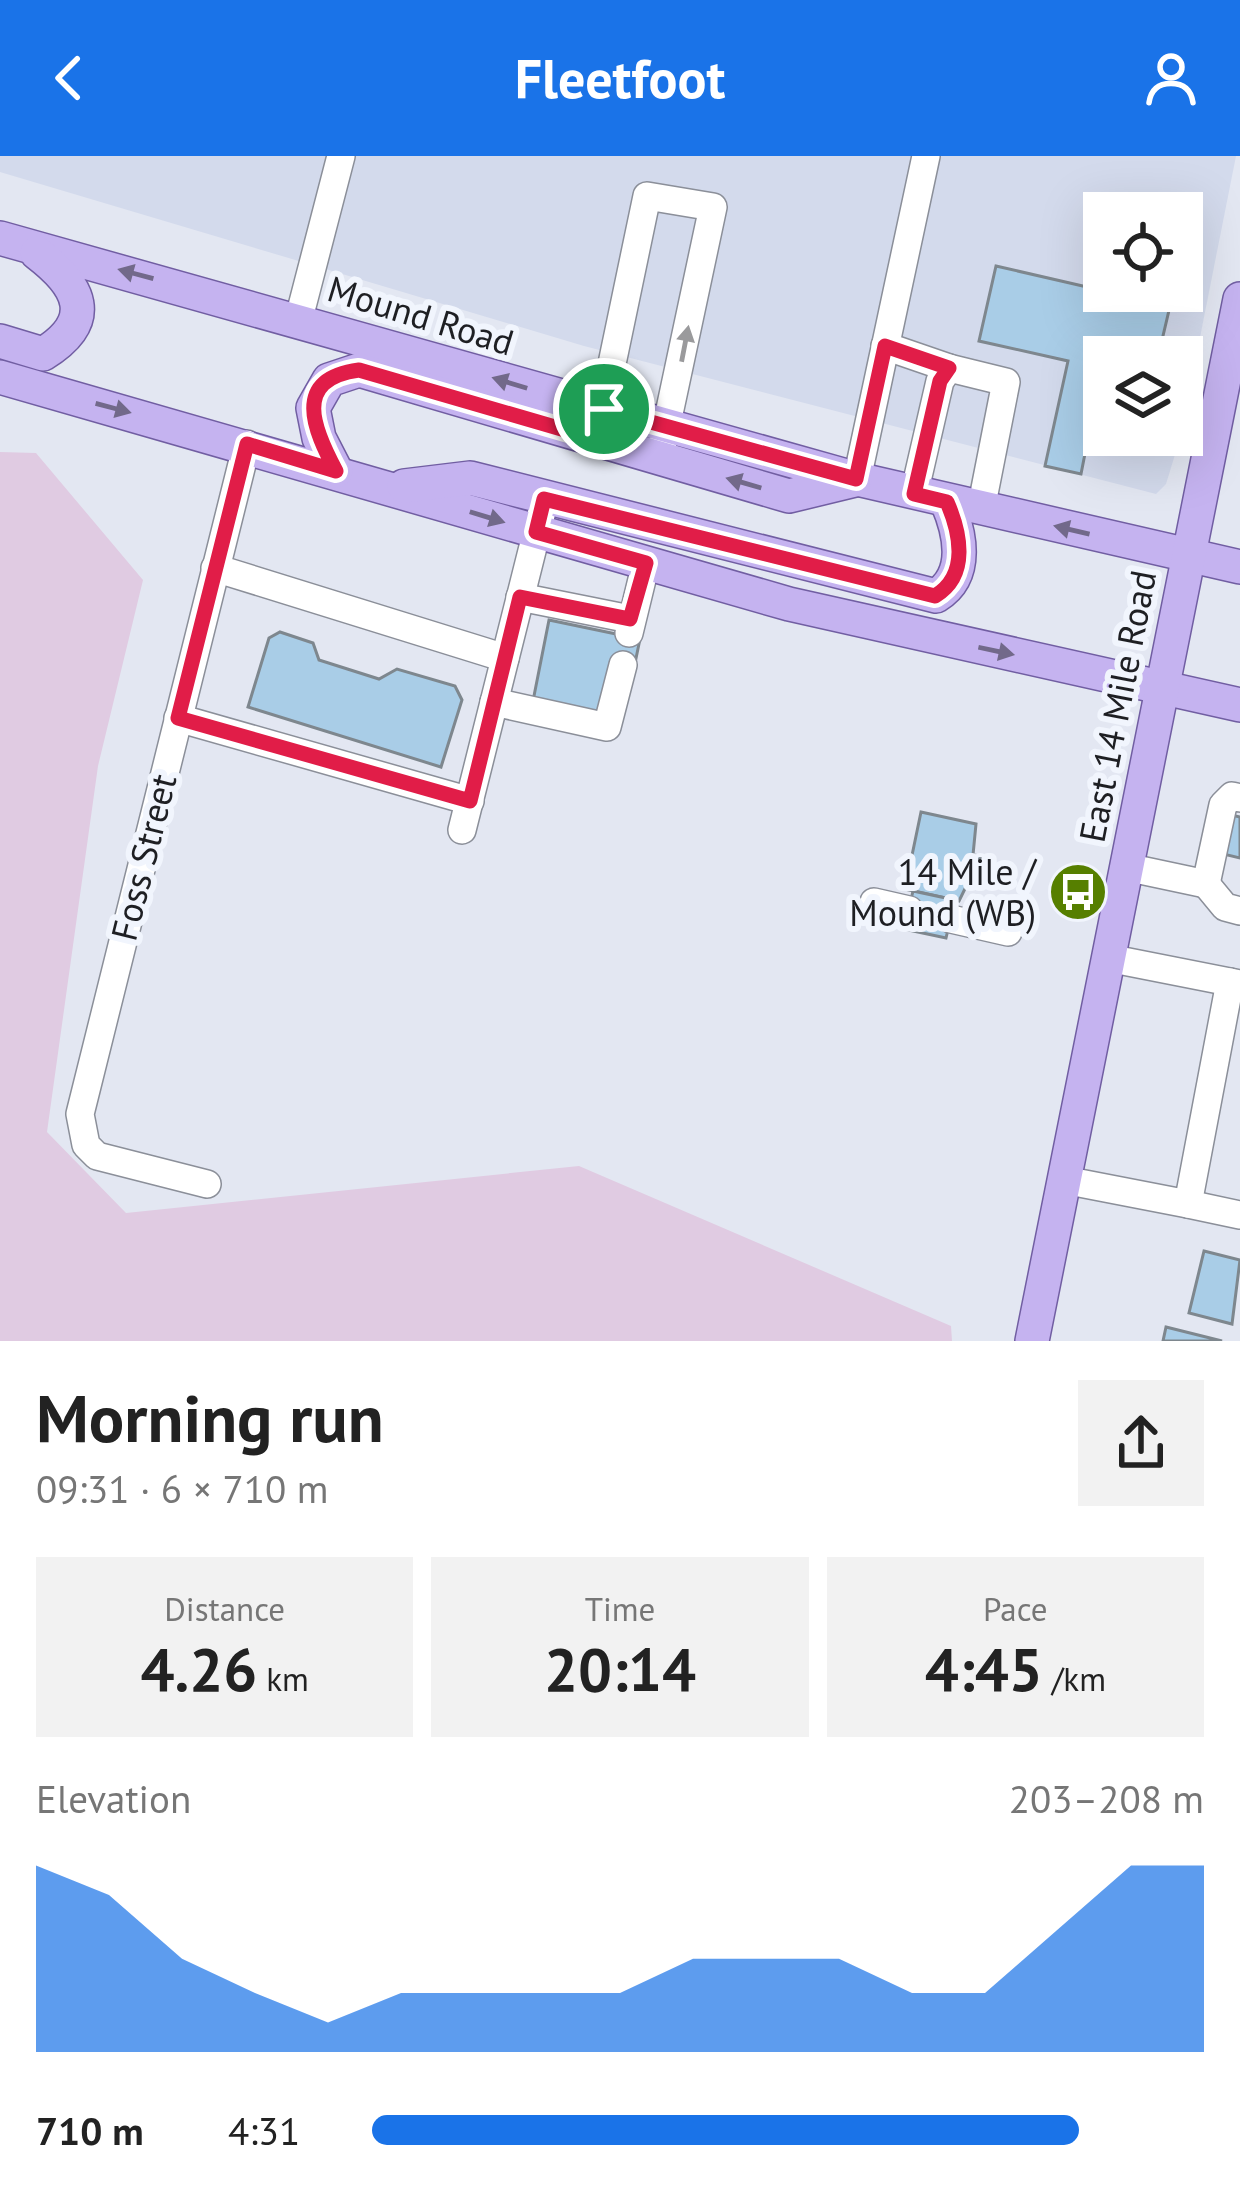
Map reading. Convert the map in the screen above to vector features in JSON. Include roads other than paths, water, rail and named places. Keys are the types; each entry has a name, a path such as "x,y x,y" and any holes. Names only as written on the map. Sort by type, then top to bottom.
{"main road":[{"name":"Mound Road","path":"12,241 299,318 663,442 856,479 1240,567"},
{"path":"0,341 43,354 66,340 76,317 77,294 68,276 12,241"},
{"name":"East 14 Mile Road","path":"1032,1341 1240,299"},
{"path":"336,471 319,438 313,408 329,380 359,370 600,424"},
{"path":"0,377 391,487 935,596 955,573 962,537 931,498"},
{"path":"540,515 646,563 881,627 1240,705"}],"street":[{"path":"299,318 341,156"},
{"path":"856,479 926,156"},
{"path":"600,424 647,196 712,207 663,442"},
{"path":"885,346 1006,382 981,509"},
{"path":"931,498 940,381 949,368"},
{"name":"Foss Street","path":"207,1184 98,1156 80,1130 83,1093 247,444"},
{"path":"463,830 540,515"},
{"path":"520,597 629,628 646,563"},
{"path":"215,568 505,658"},
{"path":"494,702 607,727 623,665"},
{"path":"178,718 470,801"},
{"path":"1207,884 1222,805 1232,796 1240,798"},
{"path":"1126,867 1207,884 1226,907 1240,911"},
{"path":"874,902 909,910"},
{"path":"951,919 1008,932"},
{"path":"1108,958 1235,983 1188,1204"},
{"path":"1064,1180 1240,1215"}],"place":[{"name":"14 Mile / Mound (WB)","path":"1078,892"}]}
